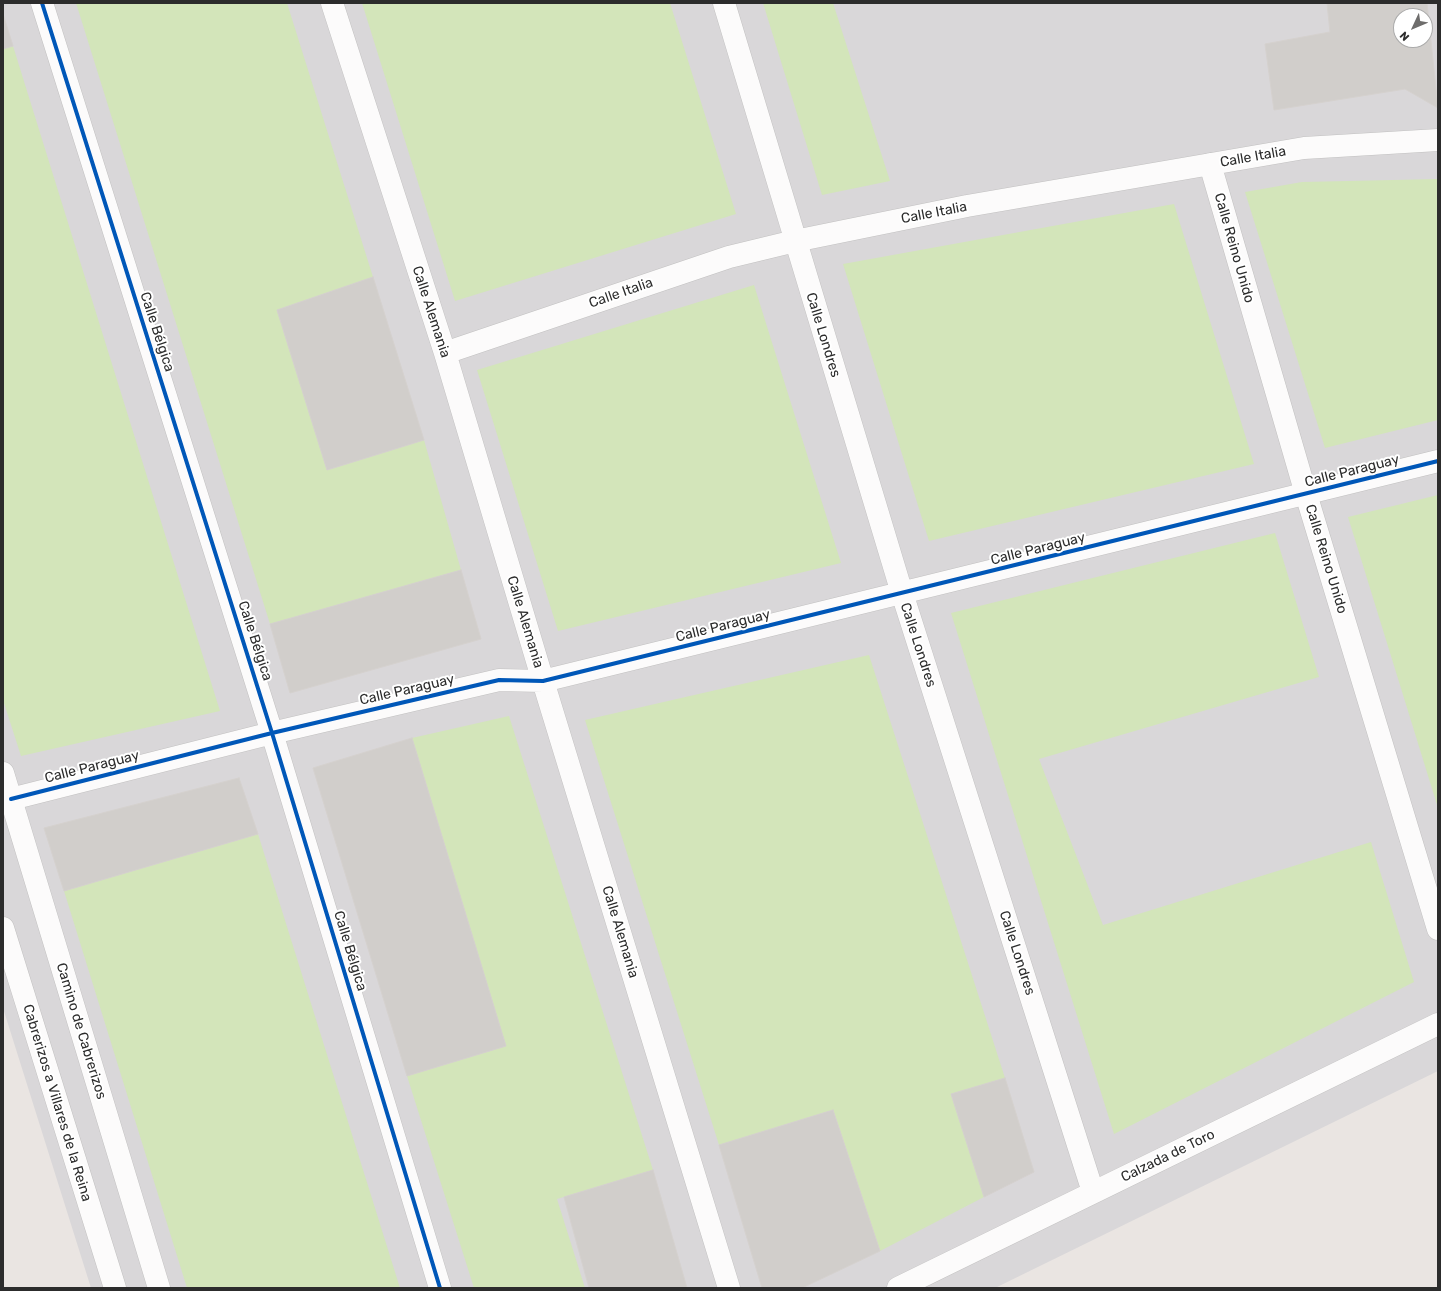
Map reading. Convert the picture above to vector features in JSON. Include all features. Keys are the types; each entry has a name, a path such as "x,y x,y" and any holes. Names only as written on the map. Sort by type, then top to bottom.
{"street":[{"name":"Calle Bélgica","path":"42,3 272,733 440,1288"},
{"name":"Calle Alemania","path":"332,3 445,353 543,681 729,1288"},
{"name":"Calle Londres","path":"724,3 902,593 1093,1192"},
{"name":"Calle Italia","path":"445,353 729,257 795,241 967,206 1304,148 1438,140"},
{"name":"Calle Reino Unido","path":"1210,164 1306,494 1438,929"},
{"name":"Calle Paraguay","path":"11,799 272,733 499,680 543,681 1438,461"},
{"name":"Camino de Cabrerizos","path":"3,773 159,1288"},
{"name":"Cabrerizos a Villares de la Reina","path":"3,928 114,1285"},
{"name":"Calzada de Toro","path":"898,1288 1438,1024"}],"shaded area":[{"path":"3,3 1438,3 1438,1071 995,1288 91,1288 3,1008"}],"green space":[{"path":"76,3 287,3 373,277 277,310 327,470 424,440 461,570 270,624"},
{"path":"362,3 670,3 736,214 455,301"},
{"path":"763,3 833,3 890,181 822,195"},
{"path":"13,46 220,711 21,756 3,700 3,49"},
{"path":"1438,179 1438,420 1325,448 1245,192 1302,182"},
{"path":"1174,204 1254,464 929,541 843,264"},
{"path":"754,285 841,563 558,631 477,370"},
{"path":"1438,495 1438,808 1348,517"},
{"path":"1275,533 1319,677 1039,759 1103,925 1371,842 1414,982 1114,1134 951,613"},
{"path":"869,655 1005,1078 951,1094 984,1197 880,1251 833,1110 719,1145 585,720"},
{"path":"509,716 653,1170 557,1199 585,1288 474,1288 407,1076 506,1046 412,738"},
{"path":"258,834 400,1288 187,1288 64,891"}],"building":[{"path":"1327,3 1427,3 1428,8 1393,8 1393,48 1432,48 1438,108 1405,89 1274,110 1265,44 1330,32"},
{"path":"3,14 13,46 3,49"},
{"path":"373,277 424,440 327,470 277,310"},
{"path":"461,570 481,639 290,693 270,624"},
{"path":"412,738 506,1046 407,1076 313,768"},
{"path":"239,778 258,834 64,891 44,828"},
{"path":"1005,1078 1034,1172 984,1197 951,1094"},
{"path":"833,1110 880,1251 802,1288 762,1288 719,1145"},
{"path":"653,1170 687,1288 589,1288 564,1197"}],"cycle path":[{"path":"42,3 272,733 440,1288"},
{"path":"11,799 272,733 499,680 543,681 1438,461"}]}
